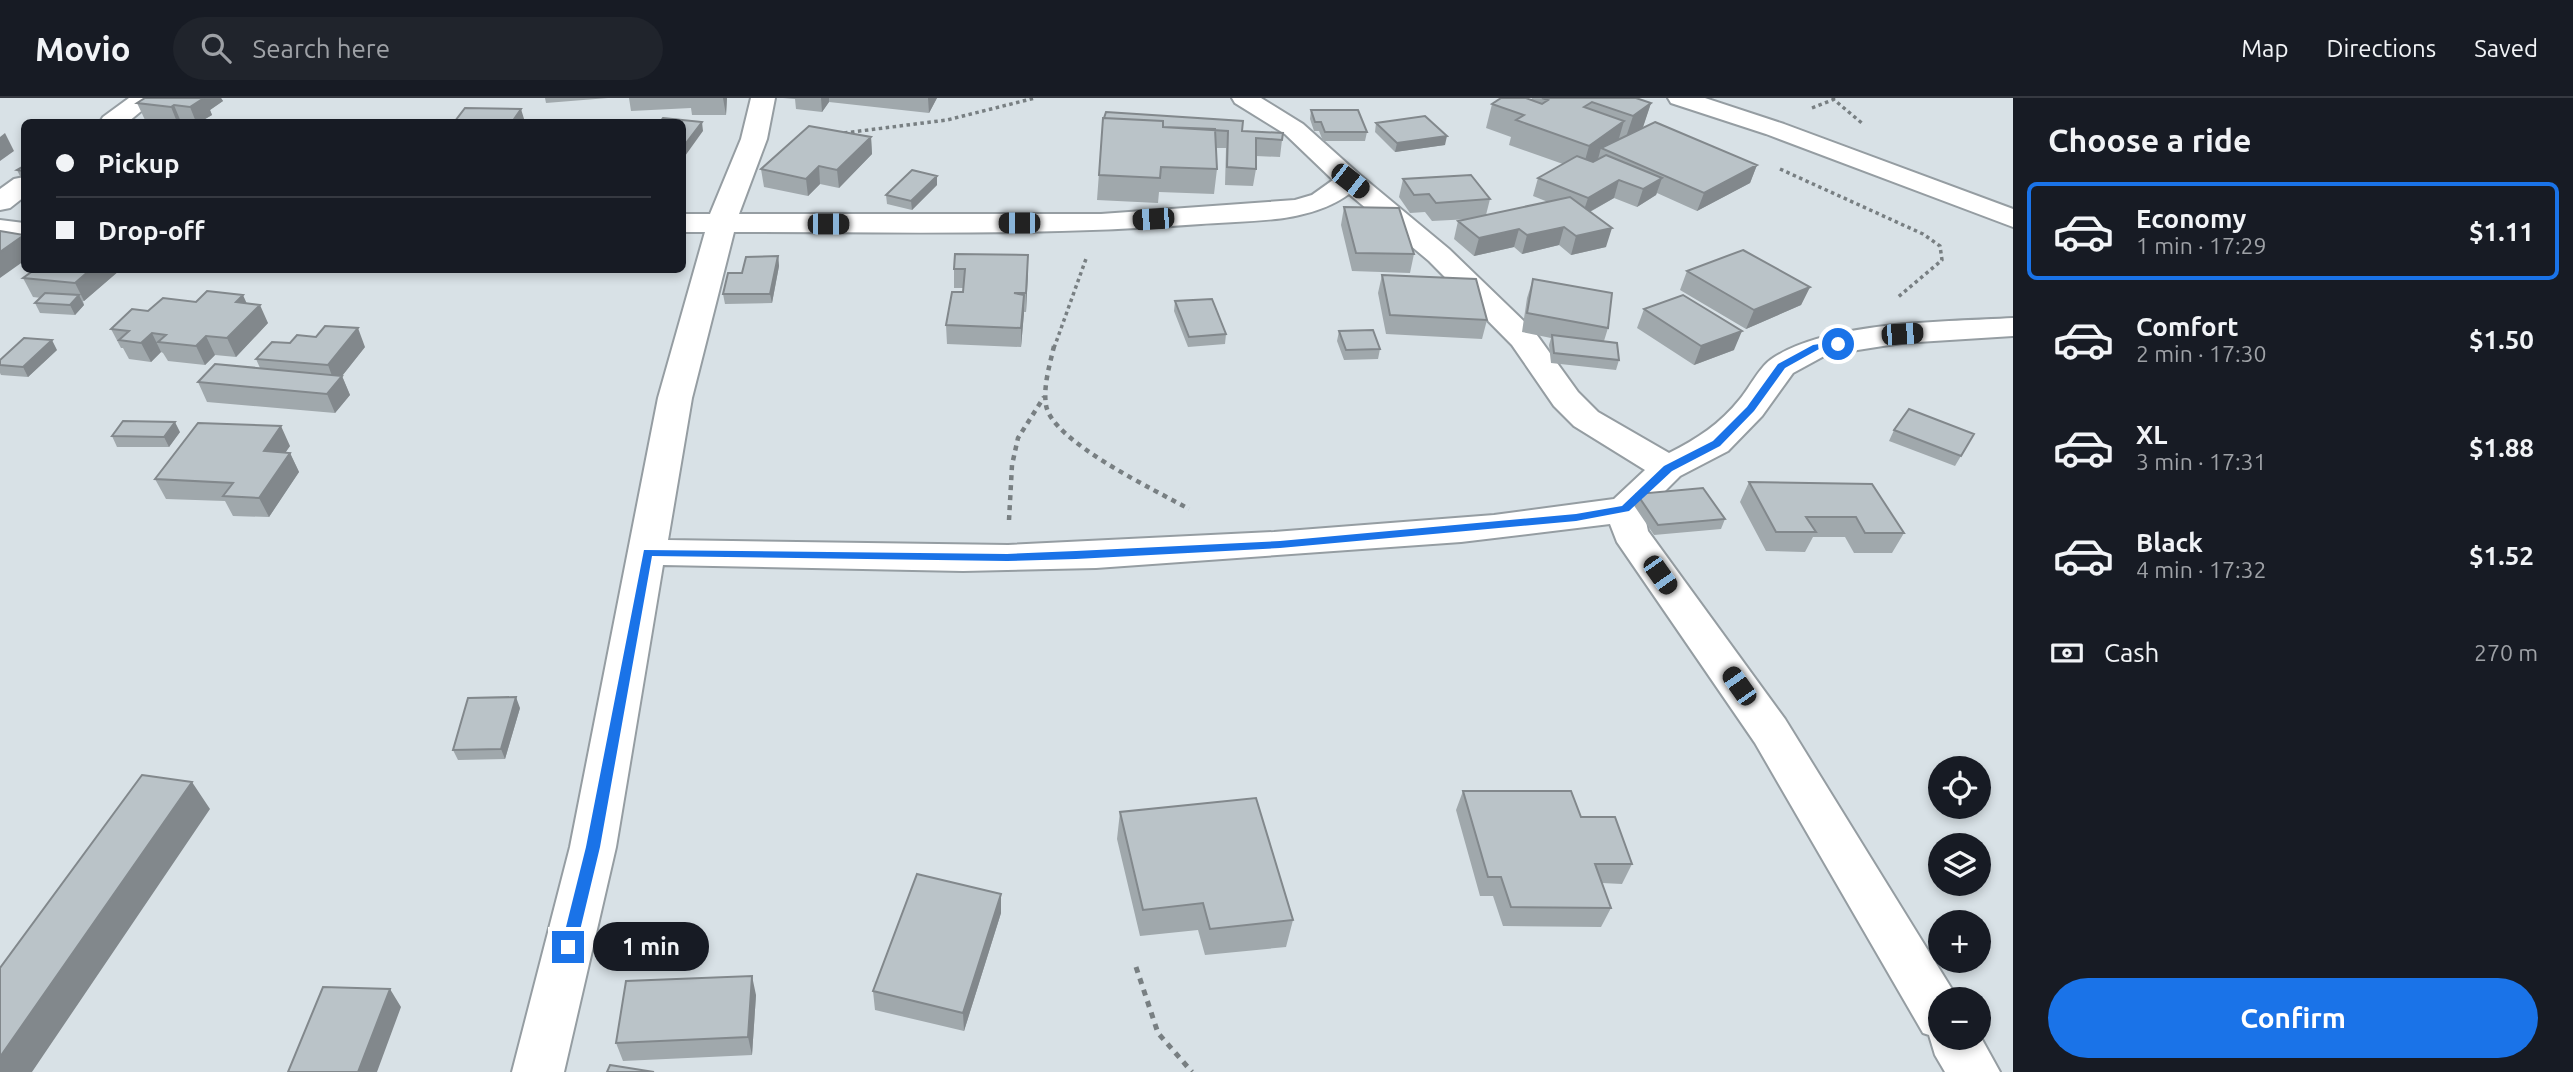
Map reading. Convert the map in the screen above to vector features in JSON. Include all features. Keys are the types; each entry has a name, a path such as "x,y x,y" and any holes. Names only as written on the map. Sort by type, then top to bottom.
{"street":[{"path":"116,119 145,98"},
{"path":"538,1072 593,847 675,398 722,221 754,139 763,98"},
{"path":"1244,98 1294,129 1489,302 1523,338 1566,399 1586,419 1668,468"},
{"path":"1680,98 1775,129 2013,219"},
{"path":"686,223 1101,223 1296,208 1322,201 1350,181"},
{"path":"0,202 21,187"},
{"path":"0,229 21,231"},
{"path":"648,552 1007,558 1254,546 1576,518 1625,509 1668,468 1716,443 1750,409 1782,366 1816,347 1902,334 2013,327"},
{"path":"1625,509 1630,533 1770,731 1928,995"},
{"path":"1960,1050 1974,1072"}],"path":[{"path":"837,133 947,120 1035,98"},
{"path":"1775,129 1753,148 1760,157 1805,183 1923,234 1940,246 1942,260 1888,304"},
{"path":"1007,558 1013,465 1018,438 1045,396 1062,314 1101,223"},
{"path":"1045,396 1049,419 1077,444 1254,546"},
{"path":"1136,967 1157,1033 1192,1072"}],"building":[{"path":"145,98 204,98 190,107 137,103"},
{"path":"1501,98 1526,98 1542,104 1548,100 1542,98 1636,98 1651,103 1633,116 1592,102 1584,107 1624,121 1589,146 1516,120 1524,115 1492,104"},
{"path":"465,108 521,109 514,119 457,119"},
{"path":"1311,110 1358,110 1367,132 1325,132 1321,122 1315,122"},
{"path":"1106,112 1243,121 1242,131 1283,133 1282,140 1256,138 1256,169 1227,167 1228,131 1163,127 1163,121 1104,118"},
{"path":"1425,116 1447,136 1397,143 1376,123"},
{"path":"1103,118 1163,121 1163,127 1215,129 1217,169 1161,167 1160,178 1099,175"},
{"path":"686,120 702,122 686,143"},
{"path":"1655,122 1757,165 1704,193 1601,148"},
{"path":"809,126 871,137 837,170 819,166 806,179 761,169"},
{"path":"1606,155 1662,178 1643,189 1619,180 1588,198 1538,178 1577,156 1593,162"},
{"path":"912,170 937,176 911,201 886,195"},
{"path":"1471,175 1490,199 1436,203 1429,194 1414,195 1403,179"},
{"path":"1570,197 1612,228 1576,236 1564,227 1527,235 1519,229 1479,238 1458,221"},
{"path":"1344,207 1399,208 1414,254 1356,253"},
{"path":"0,231 21,234 21,237 0,252"},
{"path":"1743,250 1810,287 1754,310 1687,271"},
{"path":"955,254 1028,255 1026,293 1014,293 1024,295 1021,328 946,325 952,292 963,292 965,269 954,269"},
{"path":"778,256 770,294 723,294 728,273 742,273 746,257"},
{"path":"30,273 87,273 75,283 23,278"},
{"path":"1382,275 1476,279 1487,320 1390,315"},
{"path":"1533,279 1612,293 1608,328 1527,313"},
{"path":"207,291 243,295 236,302 260,305 227,338 206,336 196,346 158,342 166,335 152,333 141,343 119,340 129,331 111,329 132,309 148,311 163,298 196,302"},
{"path":"45,293 79,295 70,305 35,303"},
{"path":"1683,295 1742,331 1701,346 1644,309"},
{"path":"1212,299 1226,334 1189,337 1175,301"},
{"path":"325,326 358,328 328,365 256,359 272,342 290,343 297,335 316,337"},
{"path":"1373,330 1380,349 1346,350 1339,331"},
{"path":"1552,335 1617,343 1619,360 1554,353"},
{"path":"24,338 52,340 23,367 0,365 0,360"},
{"path":"215,364 342,376 327,394 198,382"},
{"path":"1909,409 1974,434 1961,456 1894,430"},
{"path":"123,421 175,422 164,437 112,436"},
{"path":"198,423 281,426 264,451 290,453 259,498 223,496 233,483 155,479"},
{"path":"1749,482 1872,484 1904,533 1865,533 1856,517 1806,517 1816,532 1776,532"},
{"path":"1703,488 1725,519 1658,525 1637,494"},
{"path":"516,697 501,749 453,750 468,698"},
{"path":"142,775 192,782 0,1057 0,968"},
{"path":"1463,791 1571,791 1581,817 1615,817 1632,864 1595,864 1611,908 1511,907 1501,877 1488,877"},
{"path":"1256,798 1293,920 1210,929 1203,903 1143,910 1120,812"},
{"path":"917,874 1001,894 963,1013 873,991"},
{"path":"752,976 748,1037 616,1043 626,981"},
{"path":"323,987 390,989 358,1072 288,1072"},
{"path":"610,1065 654,1072 607,1072"}],"route":[{"path":"568,947 593,847 648,552 1007,558 1280,544 1576,518 1625,509 1668,468 1716,443 1750,409 1782,366 1816,347 1838,344"}]}
